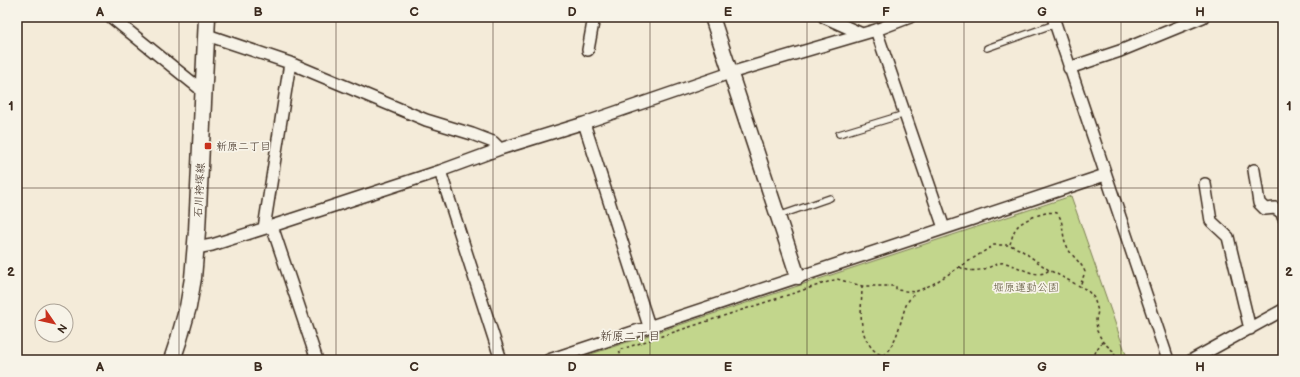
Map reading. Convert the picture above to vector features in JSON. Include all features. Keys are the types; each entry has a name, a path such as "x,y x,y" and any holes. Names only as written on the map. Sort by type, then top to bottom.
{"main road":[{"name":"石川袴塚線","path":"172,360 180,339 188,307 196,248 207,17"}],"street":[{"path":"111,17 204,92"},
{"path":"588,50 594,17"},
{"path":"712,17 798,277"},
{"path":"824,17 848,22 862,34"},
{"path":"196,248 212,245 268,227 440,171 500,149 584,123 730,73 876,30 910,17"},
{"path":"1070,68 1120,52 1203,17"},
{"path":"1054,20 1168,360"},
{"path":"876,30 944,228"},
{"path":"207,35 290,63 426,120 493,142 500,149"},
{"path":"290,63 268,227 317,360"},
{"path":"584,123 649,326"},
{"path":"1254,170 1258,203 1265,209 1275,208 1282,213 1283,217"},
{"path":"440,171 501,360"},
{"path":"548,360 1105,175"},
{"path":"1205,184 1211,221 1228,237 1250,329"},
{"path":"1192,360 1283,310"}],"lane":[{"path":"987,48 1054,20"},
{"path":"839,134 905,114"},
{"path":"778,217 830,198"}],"path":[{"path":"1010,245 1016,228 1021,223 1040,215 1053,212 1057,214 1062,221 1064,240 1067,247 1082,264 1085,272 1080,286"},
{"path":"622,360 619,350 837,279 862,286 896,286 896,290 915,292 933,284 994,245 1010,245 1021,250 1049,270 1087,290 1094,298 1098,311 1096,320 1097,331 1103,342 1113,351 1117,360"},
{"path":"960,267 963,270 983,269 1005,263 1039,274 1045,273 1049,270"},
{"path":"862,286 860,309 862,330 868,344 880,355 881,360"},
{"path":"880,355 884,355 897,336 905,307 915,292"},
{"path":"1095,360 1094,357 1097,349 1103,342"}],"green space":[{"name":"堀原運動公園","path":"1071,196 1128,360 573,360"}],"place":[{"name":"新原二丁目","path":"208,146"}],"district":[{"name":"新原二丁目","path":"630,336"}]}
